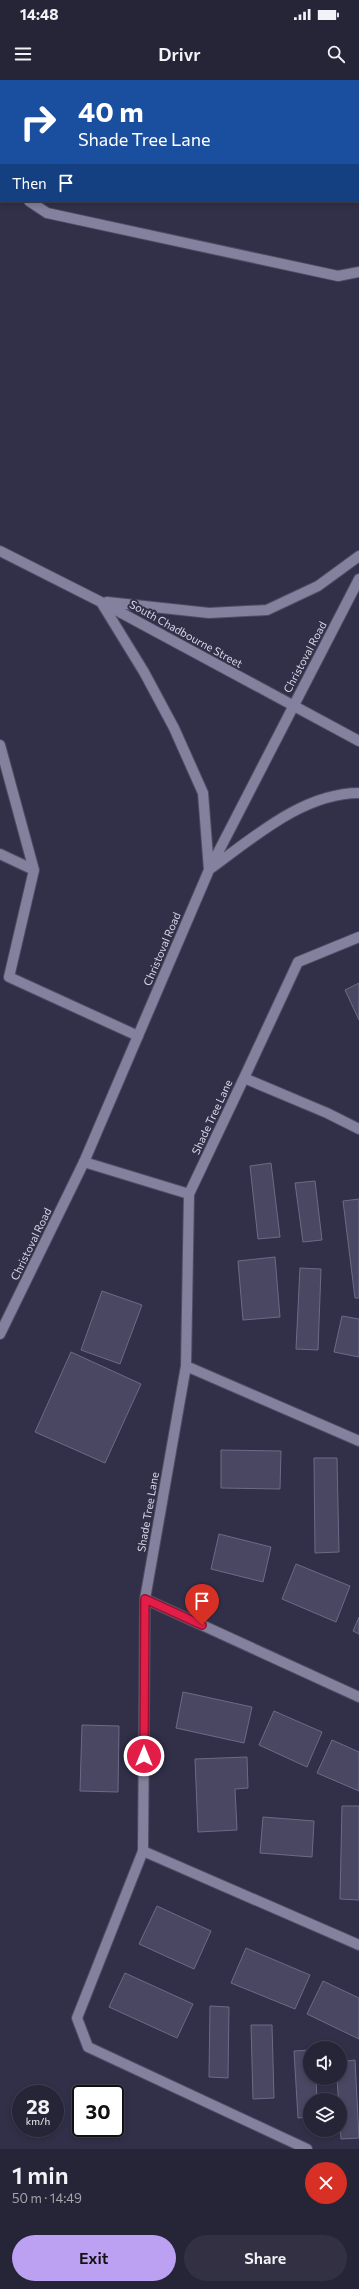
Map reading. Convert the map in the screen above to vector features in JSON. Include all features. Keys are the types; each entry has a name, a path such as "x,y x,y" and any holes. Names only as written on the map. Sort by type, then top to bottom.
{"street":[{"path":"30,202 47,214 338,276 359,272"},
{"name":"South Chadbourne Street","path":"0,552 101,602 359,741"},
{"path":"101,602 209,613 267,610 318,586 359,556"},
{"name":"Christoval Road","path":"0,1334 84,1162 209,870 292,706 359,579"},
{"path":"101,602 174,728 203,793 209,870"},
{"path":"0,745 34,870 5,976 138,1036"},
{"path":"209,870 286,813 344,793 359,793"},
{"path":"0,854 34,870"},
{"path":"244,1078 298,962 359,937"},
{"name":"Shade Tree Lane","path":"143,1851 145,1599 186,1366 189,1194 244,1078 359,1129"},
{"path":"84,1162 189,1194"},
{"path":"186,1366 359,1440"},
{"path":"145,1599 359,1697"},
{"path":"307,2149 88,2047 77,2018 143,1851 359,1945"}],"building":[{"path":"359,983 359,1020 345,990"},
{"path":"271,1163 280,1237 258,1239 250,1166"},
{"path":"315,1181 322,1240 303,1242 295,1183"},
{"path":"359,1199 359,1298 355,1298 343,1201"},
{"path":"275,1257 280,1317 243,1320 238,1261"},
{"path":"300,1268 321,1269 318,1350 296,1349"},
{"path":"102,1291 142,1305 120,1364 81,1350"},
{"path":"342,1316 359,1319 359,1357 334,1352"},
{"path":"71,1352 141,1384 105,1463 35,1432"},
{"path":"221,1450 281,1451 280,1489 221,1488"},
{"path":"314,1458 337,1458 339,1552 315,1553"},
{"path":"219,1534 271,1547 263,1582 211,1569"},
{"path":"296,1564 350,1586 336,1622 282,1599"},
{"path":"359,1617 359,1634 353,1631"},
{"path":"183,1692 252,1707 244,1743 176,1728"},
{"path":"274,1711 322,1732 307,1767 259,1745"},
{"path":"82,1725 119,1726 118,1792 80,1791"},
{"path":"332,1740 359,1752 359,1791 317,1773"},
{"path":"247,1757 248,1788 235,1789 237,1830 198,1832 195,1759"},
{"path":"342,1806 359,1806 359,1900 340,1899"},
{"path":"263,1817 314,1821 312,1857 260,1853"},
{"path":"157,1906 211,1931 194,1969 139,1944"},
{"path":"246,1948 310,1975 295,2009 231,1983"},
{"path":"125,1973 193,2004 177,2038 109,2007"},
{"path":"323,1981 359,1998 359,2039 307,2014"},
{"path":"210,2006 229,2007 228,2078 209,2077"},
{"path":"251,2025 272,2025 274,2098 253,2099"},
{"path":"303,2050 303,2085 316,2085 317,2093 303,2093 303,2118 298,2118 294,2051"},
{"path":"355,2060 359,2138 341,2139 341,2137 347,2137 347,2093 338,2093 337,2085 347,2085 347,2061"}],"route":[{"path":"144,1756 145,1599 202,1625"}]}
